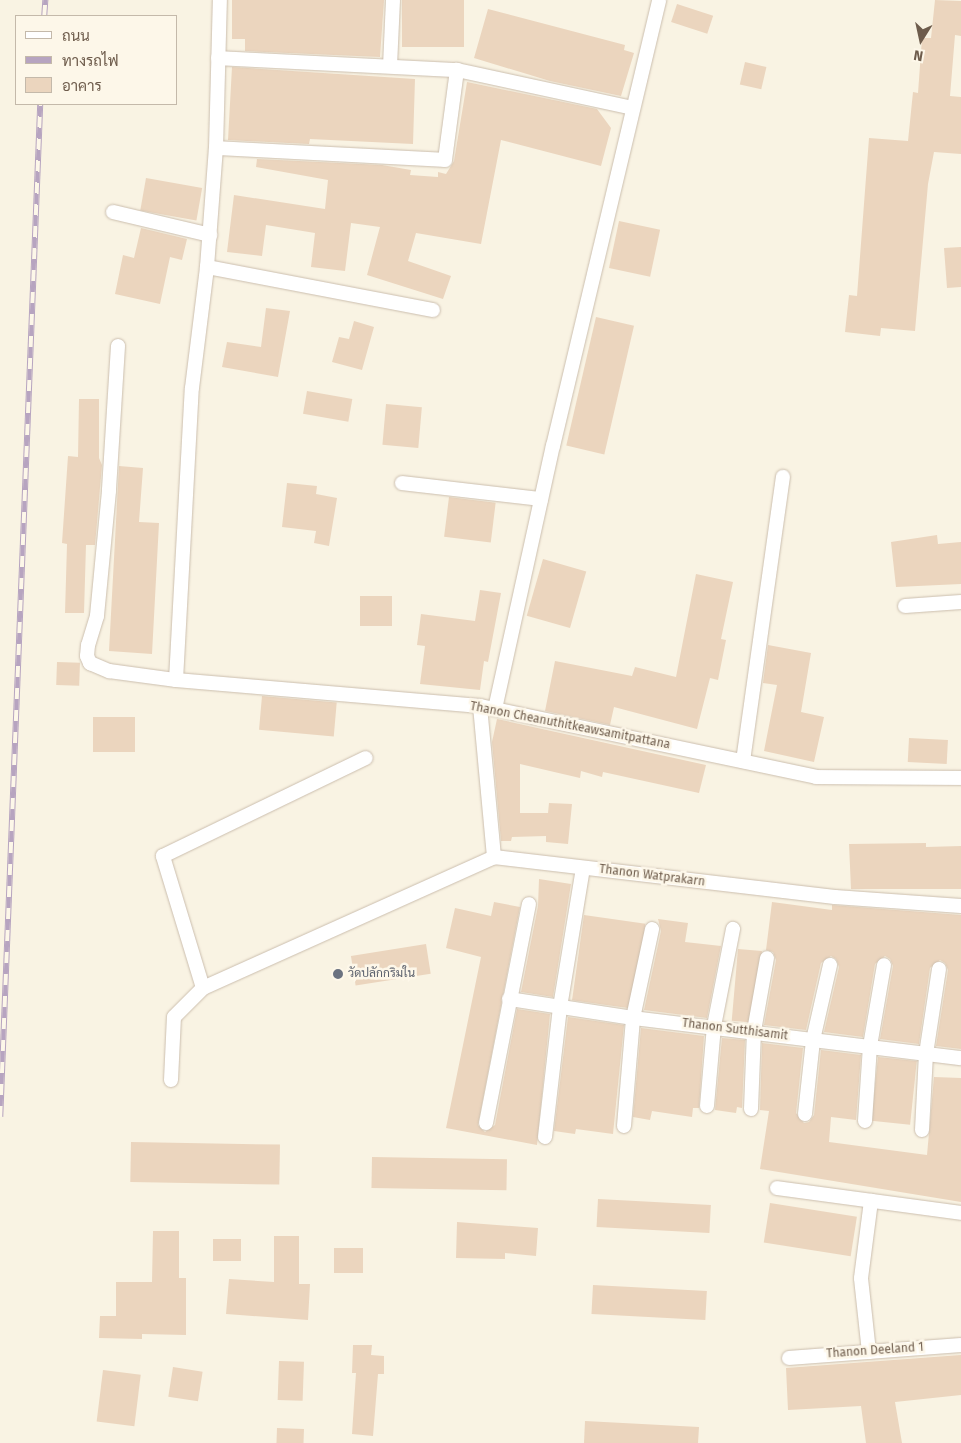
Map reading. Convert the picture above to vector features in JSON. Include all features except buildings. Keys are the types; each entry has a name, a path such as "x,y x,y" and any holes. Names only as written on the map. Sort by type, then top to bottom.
{"street":[{"path":"176,680 192,388 207,267 216,148 220,0"},
{"path":"390,66 393,0"},
{"path":"496,708 541,499 659,0"},
{"path":"218,58 457,70 633,108"},
{"path":"216,148 445,160 457,70"},
{"path":"113,212 210,235"},
{"path":"207,267 434,310"},
{"name":"Thanon Cheanuthitkeawsamitpattana","path":"118,346 102,578 98,616 87,656 90,663 109,670 176,680 496,708 816,777 961,778"},
{"path":"743,761 783,477"},
{"path":"402,483 541,499"},
{"path":"905,606 961,602"},
{"path":"171,1080 174,1017 203,988 494,857 480,706"},
{"path":"203,988 163,856 366,758"},
{"name":"Thanon Watprakarn","path":"494,857 836,897 961,906"},
{"path":"545,1137 560,1007 584,868"},
{"path":"486,1123 508,999 529,904"},
{"path":"624,1126 633,1018 652,929"},
{"path":"707,1106 714,1026 733,929"},
{"path":"751,1109 754,1031 767,958"},
{"path":"805,1114 813,1040 830,965"},
{"path":"865,1121 870,1046 884,965"},
{"path":"922,1130 926,1054 939,969"},
{"name":"Thanon Sutthisamit","path":"508,999 633,1018 714,1026 961,1058"},
{"path":"777,1188 961,1213"},
{"path":"869,1352 861,1278 871,1201"},
{"name":"Thanon Deeland 1","path":"789,1358 961,1345"}],"railway":[{"path":"44,15 45,0"},
{"path":"0,1117 40,105"}],"place":[{"name":"วัดปลักกริมใน","path":"338,974"}]}
